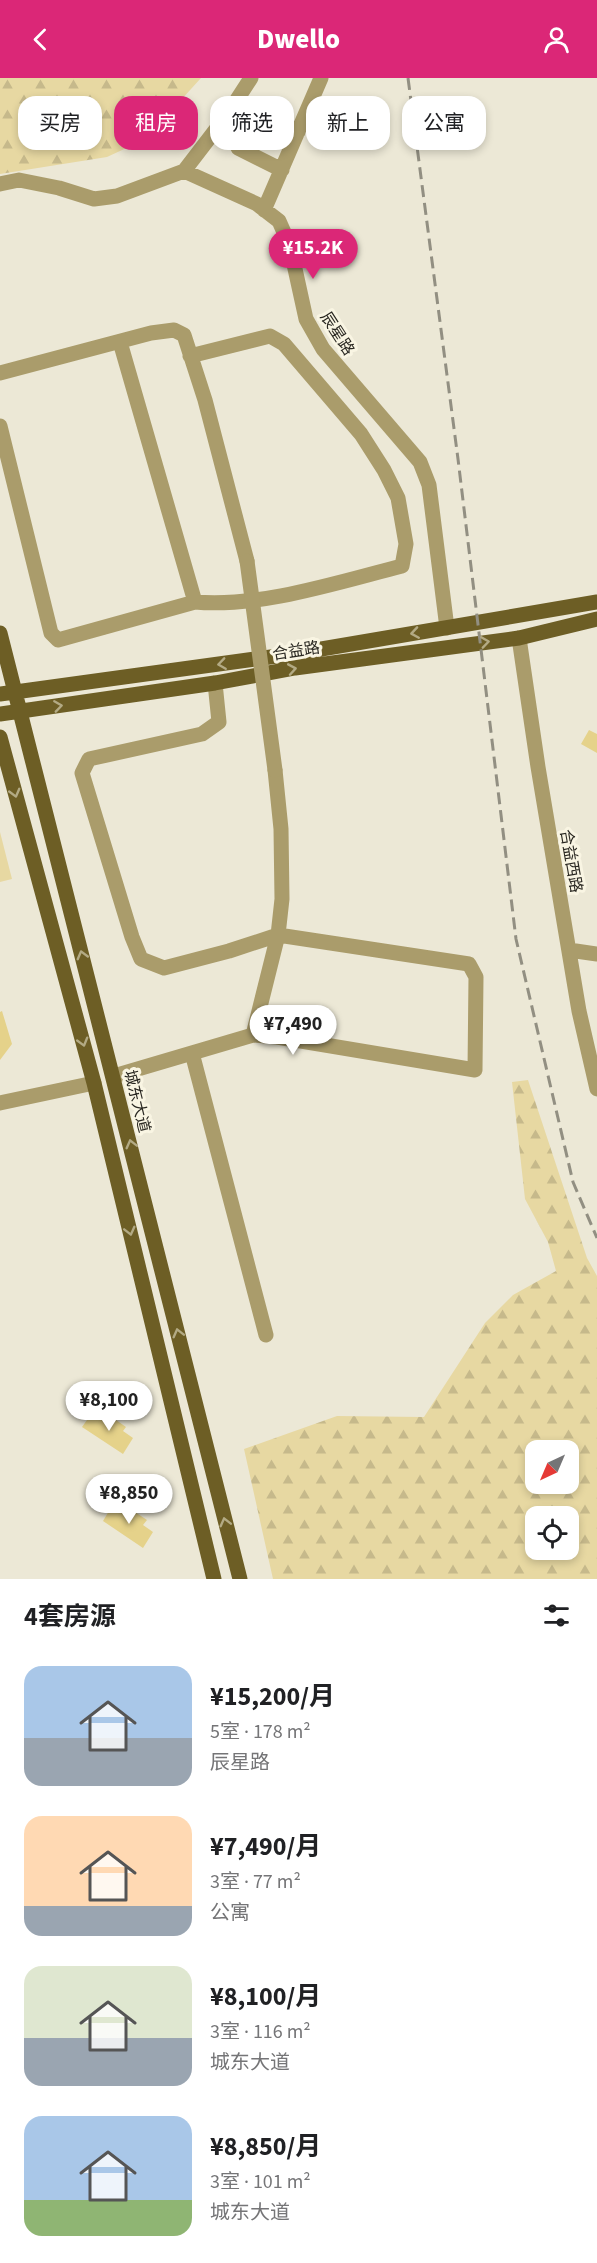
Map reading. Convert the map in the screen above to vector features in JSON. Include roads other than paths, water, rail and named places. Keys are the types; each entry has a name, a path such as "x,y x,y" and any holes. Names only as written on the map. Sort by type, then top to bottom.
{"main road":[{"name":"合益路","path":"7,694 292,654 597,602"},
{"name":"合益路","path":"0,714 215,683 295,668 519,638 597,619"},
{"name":"城东大道","path":"0,633 7,694 19,712 114,1076 240,1579"},
{"path":"0,737 94,1083 214,1579"}],"street":[{"path":"0,184 20,180 59,188 94,199 117,196 184,171 227,115 251,78"},
{"path":"264,210 321,78"},
{"path":"294,130 298,132"},
{"path":"242,150 282,170"},
{"name":"辰星路","path":"184,171 257,204 279,221 290,246 306,319 323,350 420,462 429,485 447,628"},
{"path":"0,373 151,333 174,330 184,335 205,400 247,561 281,829 282,899 278,935 253,1035"},
{"path":"0,426 51,633 58,639 195,602 217,604 296,593 402,566 406,544 398,498 384,470 361,434 284,344 270,336 190,356"},
{"path":"120,342 195,602"},
{"name":"合益西路","path":"519,638 579,1011 597,1086"},
{"path":"114,1076 253,1035 277,1036 475,1070 476,977 469,964 278,935 164,968 141,959 132,937 82,773 89,759 202,734 219,722 215,683"},
{"path":"569,951 597,954"},
{"path":"192,1053 266,1335"},
{"path":"0,1103 94,1083"}],"railway":[{"path":"408,78 458,459 516,939 573,1182 597,1238"}]}
